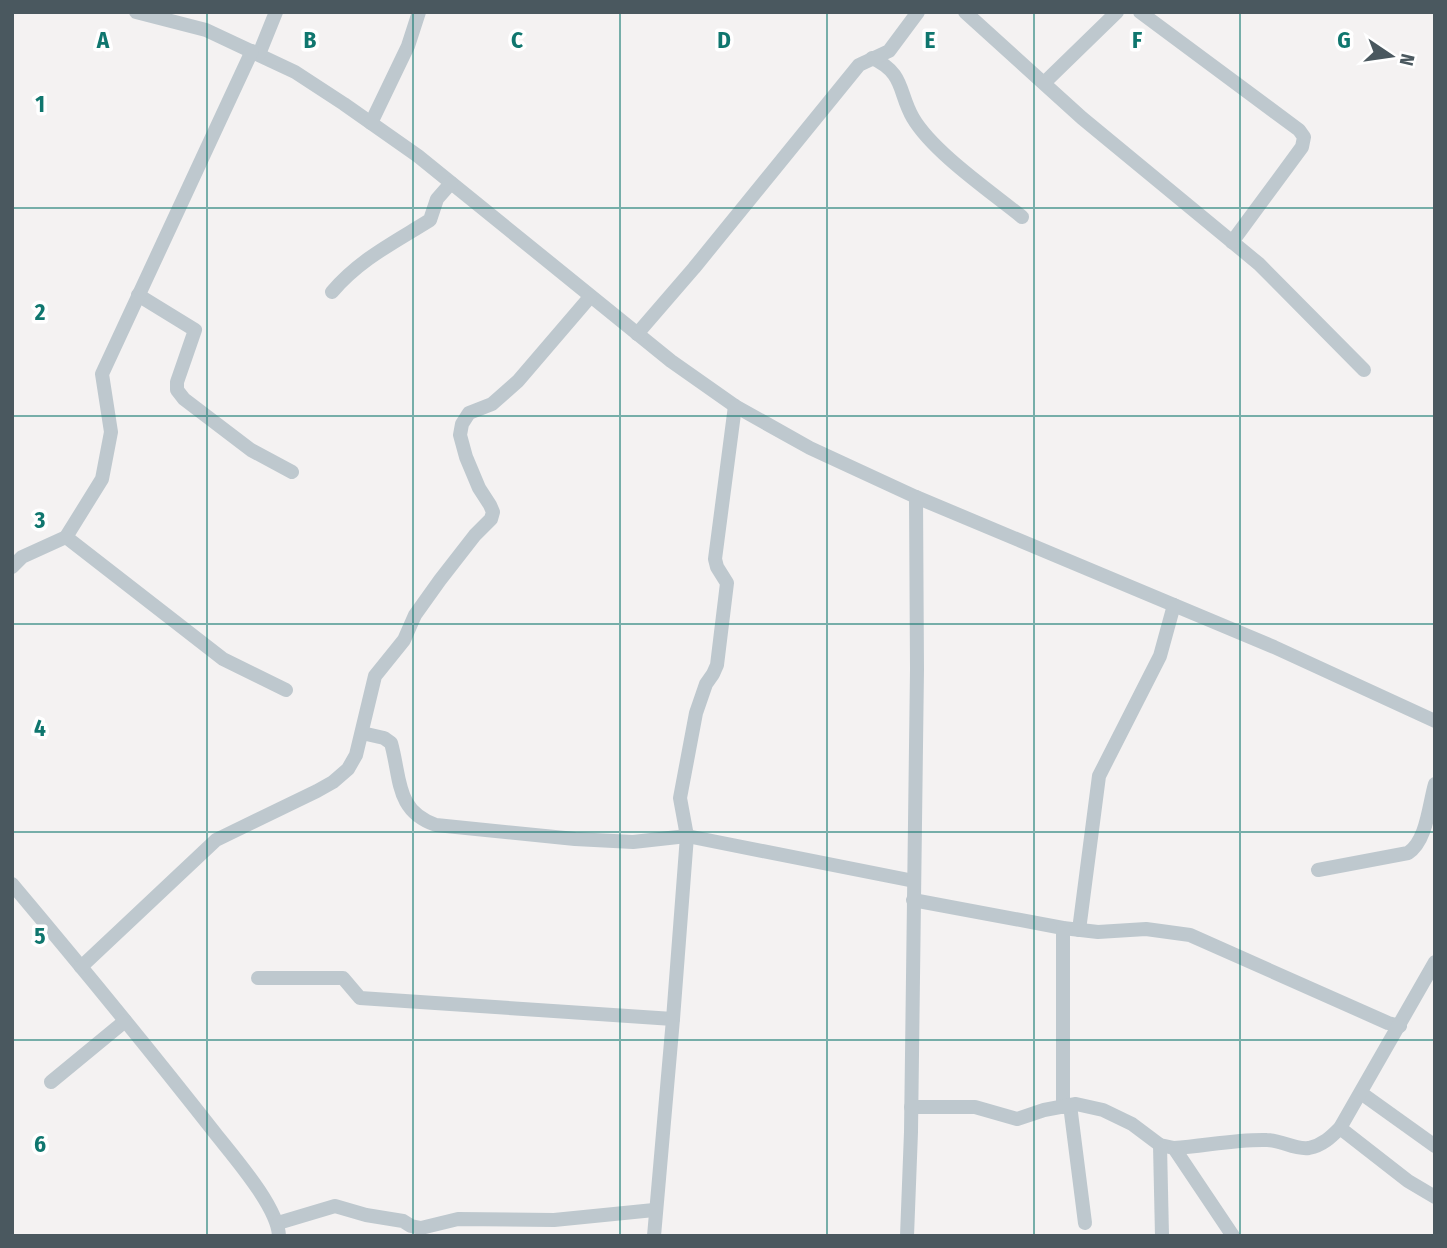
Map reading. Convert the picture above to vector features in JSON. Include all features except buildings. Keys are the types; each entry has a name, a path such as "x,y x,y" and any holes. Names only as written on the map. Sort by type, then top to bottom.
{"street":[{"path":"136,12 206,30 295,72 418,156 590,297 735,407 810,448 916,498 1274,647 1435,721"},
{"path":"12,566 22,557 65,537 102,479 111,432 102,374 276,12"},
{"path":"371,123 408,46 419,12"},
{"path":"637,334 859,65 889,51 918,12"},
{"path":"965,12 1044,83 1259,264 1364,370"},
{"path":"1044,83 1117,12"},
{"path":"1140,12 1299,130 1304,137 1302,147 1232,242"},
{"path":"872,58 887,65 900,83 913,118 933,144 1021,217"},
{"path":"332,292 361,263 430,220 437,199 451,183"},
{"path":"138,295 195,330 177,382 177,390 184,399 251,450 292,472"},
{"path":"81,967 216,840 333,782 348,769 356,755 375,676 404,640 415,615 440,580 491,519 493,512 479,488 463,446 460,435 462,424 470,413 492,404 518,381 590,297"},
{"path":"654,1236 654,1210 687,836 680,798 696,713 706,684 717,665 725,610 727,583 715,559 735,407"},
{"path":"907,1236 914,900 916,498"},
{"path":"65,537 223,659 286,690"},
{"path":"1079,930 1100,776 1160,656 1174,605"},
{"path":"362,733 384,738 391,743 402,797 426,822 436,825 633,842 687,836 914,881"},
{"path":"1318,870 1414,850 1435,784"},
{"path":"12,884 253,1182 279,1229 335,1206 366,1215 403,1221 411,1227 431,1232 458,1219 554,1220 654,1210"},
{"path":"914,900 1063,928 1098,932 1146,929 1190,935 1400,1026"},
{"path":"1063,928 1067,1106 1085,1223"},
{"path":"1167,1147 1266,1140 1284,1142 1297,1149 1326,1142 1340,1128 1435,962"},
{"path":"258,978 343,978 359,998 673,1018"},
{"path":"51,1082 125,1021"},
{"path":"1361,1093 1435,1146"},
{"path":"911,1107 975,1107 1017,1119 1067,1106 1103,1110 1132,1124 1167,1147 1233,1236"},
{"path":"1340,1128 1408,1181 1435,1197"},
{"path":"1162,1236 1167,1147"}]}
